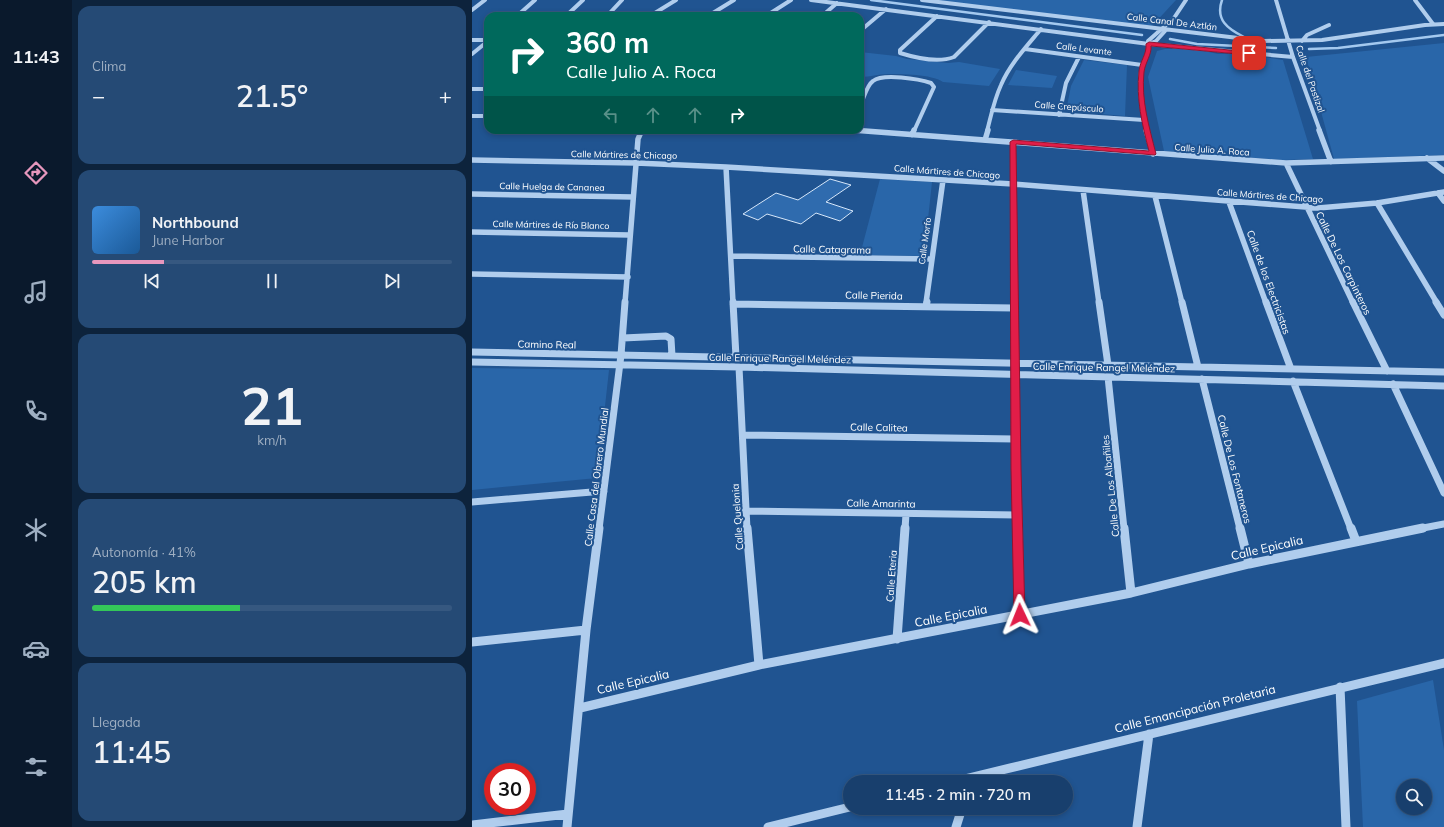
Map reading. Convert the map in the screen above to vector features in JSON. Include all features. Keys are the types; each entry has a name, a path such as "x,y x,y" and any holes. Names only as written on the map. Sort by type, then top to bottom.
{"street":[{"path":"472,10 485,0"},
{"path":"522,12 535,0"},
{"path":"570,12 583,0"},
{"path":"611,12 622,0"},
{"path":"656,12 676,0"},
{"path":"714,12 734,0"},
{"path":"772,12 791,0"},
{"path":"811,0 1149,44 1293,57"},
{"name":"Calle Canal De Aztlán","path":"922,0 1256,40 1328,40 1433,24 1444,24"},
{"path":"1149,44 1156,41 1165,31 1164,28 1179,13 1186,0"},
{"name":"Calle del Pastizal","path":"1276,0 1293,57 1331,162"},
{"path":"1415,0 1433,24"},
{"path":"827,12 837,3"},
{"path":"864,28 886,9"},
{"path":"937,16 900,50 900,53 941,60 950,59 954,57 989,22"},
{"path":"1302,41 1307,35 1329,25"},
{"path":"985,140 992,110 1001,85 1025,49 1041,29"},
{"path":"472,40 484,41"},
{"path":"472,54 484,44"},
{"path":"1149,44 1149,49 1142,65 1140,89 1144,120 1153,154"},
{"name":"Calle Levante","path":"1025,49 1142,65"},
{"path":"1058,115 1064,86 1080,57"},
{"path":"864,98 872,83 878,79 886,78 932,83 934,87 912,134"},
{"path":"472,89 484,90"},
{"name":"Calle Crepúsculo","path":"992,110 1144,120"},
{"path":"472,116 484,116"},
{"name":"Calle Julio A. Roca","path":"864,131 1153,154 1286,162 1444,158"},
{"name":"Calle Casa del Obrero Mundial","path":"567,827 580,708 586,630 623,338 632,197 638,139 640,134"},
{"path":"1013,142 1017,515 1020,615"},
{"path":"1427,158 1444,171"},
{"name":"Calle Mártires de Chicago","path":"472,160 636,163 726,167 1013,184 1306,208 1330,208 1376,203 1441,193"},
{"name":"Calle De Los Carpinteros","path":"1286,162 1306,208 1387,371"},
{"path":"726,167 736,357"},
{"name":"Calle Morfo","path":"926,306 943,180"},
{"path":"1083,190 1108,365"},
{"path":"1441,193 1444,201"},
{"name":"Calle Huelga de Cananea","path":"472,194 632,197"},
{"path":"1155,196 1198,367"},
{"name":"Calle de los Electricistas","path":"1229,202 1291,369"},
{"path":"1376,203 1444,315"},
{"name":"Calle Mártires de Río Blanco","path":"472,232 629,235"},
{"name":"Calle Catagrama","path":"731,256 932,260"},
{"path":"472,274 628,277"},
{"name":"Calle Pierida","path":"733,304 1014,308"},
{"path":"623,338 666,336 671,338 672,356"},
{"name":"Camino Real","path":"472,352 621,355"},
{"name":"Calle Enrique Rangel Meléndez","path":"621,355 1444,372"},
{"name":"Camino Real","path":"472,362 620,365"},
{"name":"Calle Enrique Rangel Meléndez","path":"620,365 1444,386"},
{"name":"Calle Quelonia","path":"739,367 745,511 759,665"},
{"name":"Calle De Los Albañiles","path":"1108,377 1131,593"},
{"name":"Calle De Los Fontaneros","path":"1202,379 1249,564"},
{"path":"1293,382 1356,541"},
{"path":"1393,384 1444,493"},
{"name":"Calle Calitea","path":"743,435 1016,439"},
{"path":"472,502 604,491"},
{"name":"Calle Amarinta","path":"745,511 1017,515"},
{"name":"Calle Eteria","path":"897,639 906,514"},
{"name":"Calle Epicalia","path":"580,708 759,665 1131,593 1249,564 1444,524"},
{"path":"472,642 586,630"},
{"name":"Calle Emancipación Proletaria","path":"990,775 1149,734 1444,663"},
{"path":"1340,687 1346,827"},
{"path":"1137,827 1149,734"},
{"path":"768,827 843,809"},
{"path":"472,825 568,814"},
{"path":"956,827 960,815"}],"shaded area":[{"path":"924,0 1176,0 1152,26"},
{"path":"1444,43 1444,155 1334,159 1306,57"},
{"path":"1165,49 1195,49 1218,54 1245,54 1283,60 1313,159 1282,160 1164,151 1148,77 1157,51"},
{"path":"864,52 896,56 907,59 948,63 959,62 1000,69 989,86 943,82 931,77 908,74 884,74 864,77"},
{"path":"1084,60 1127,65 1125,116 1066,111 1071,86"},
{"path":"1016,70 1057,76 1052,88 1008,85"},
{"path":"880,179 932,182 924,256 860,255"},
{"path":"472,368 609,370 597,478 472,490"},
{"path":"1433,680 1444,750 1444,827 1363,827 1357,701"}],"building":[{"path":"830,179 851,185 826,202 853,211 840,221 816,213 801,224 767,214 758,220 743,214 776,193 798,200"}],"waterway":[{"path":"871,0 1142,35"},
{"path":"1222,0 1220,13 1224,23 1233,31 1244,37"},
{"path":"1309,49 1338,48 1444,35"},
{"path":"1170,39 1197,44 1276,48"}],"route":[{"path":"1020,615 1016,469 1013,142 1153,154 1144,120 1140,89 1142,65 1149,49 1149,44 1249,53"}]}
